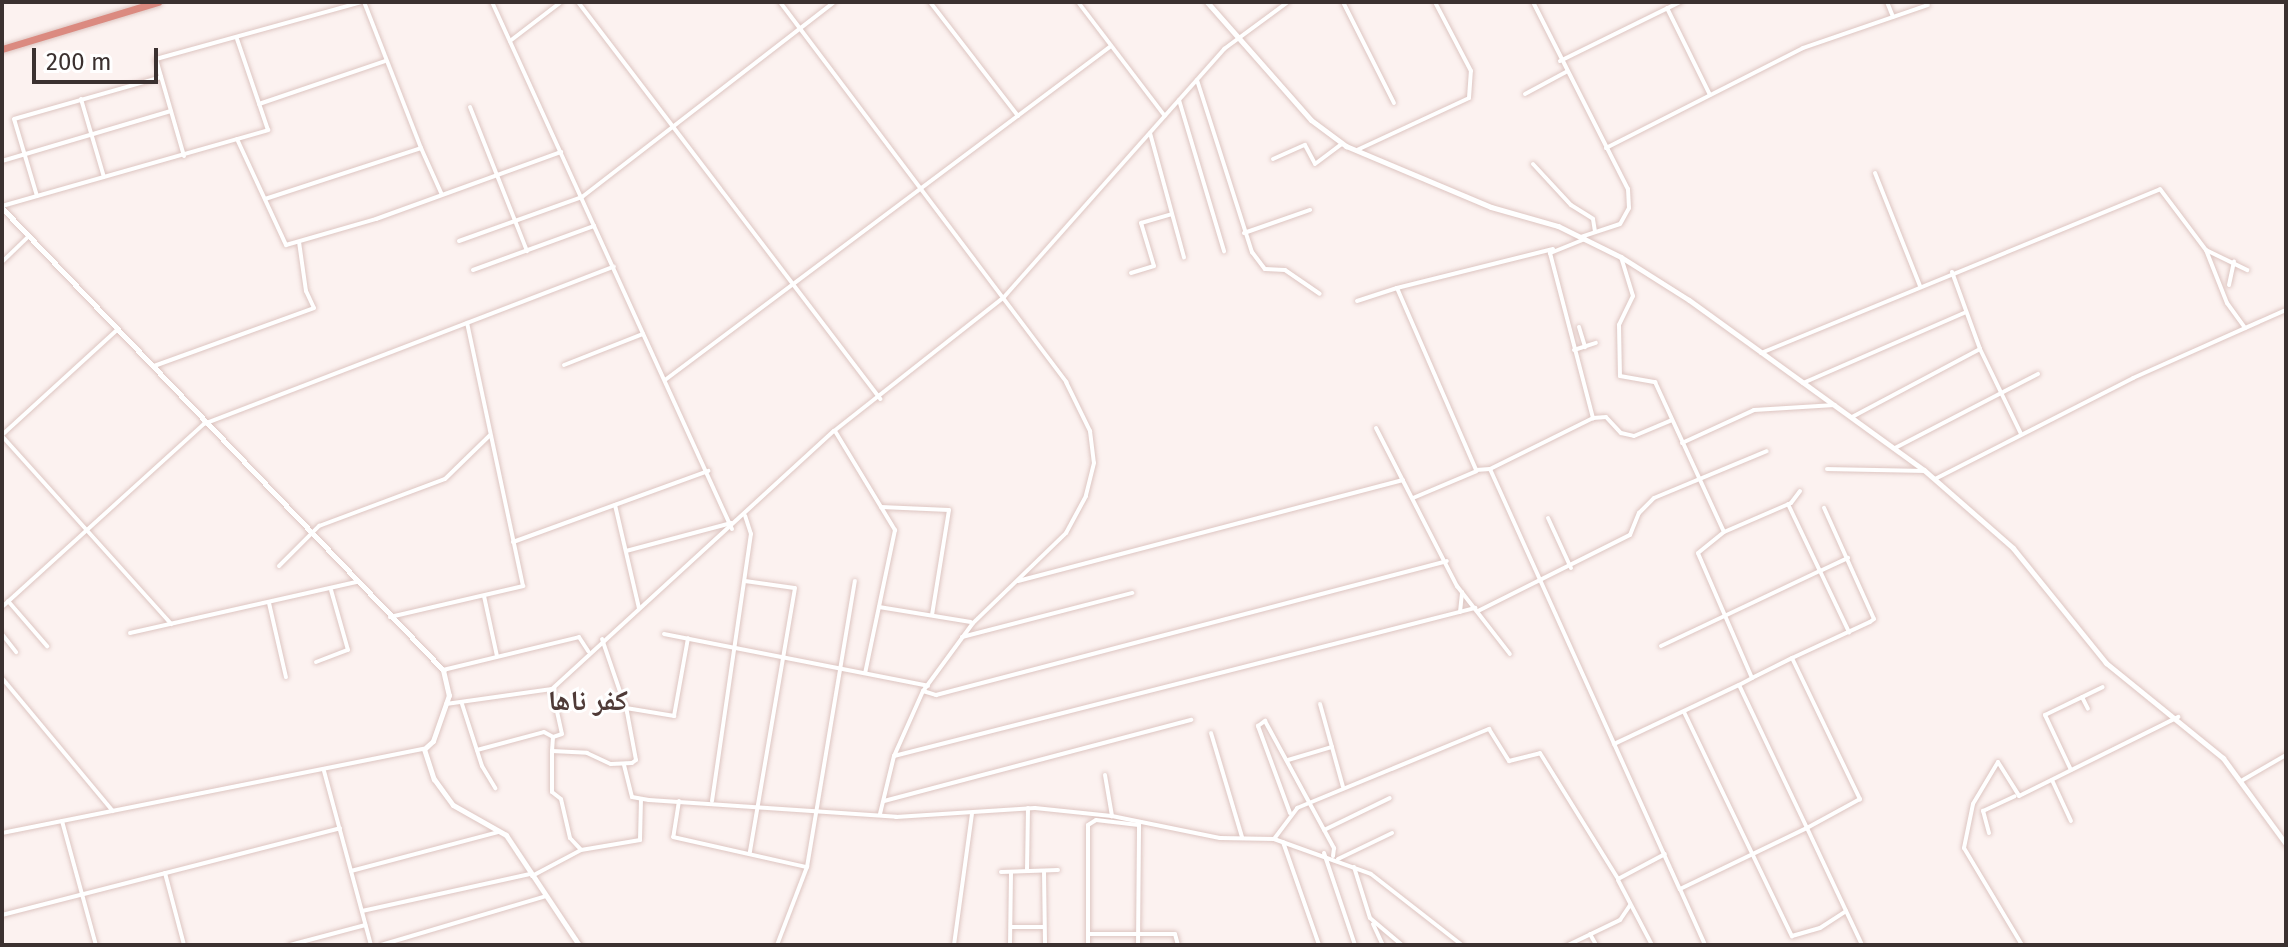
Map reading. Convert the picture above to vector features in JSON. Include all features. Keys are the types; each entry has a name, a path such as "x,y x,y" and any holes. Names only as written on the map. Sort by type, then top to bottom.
{"highway":[{"path":"2,49 158,2"}],"street":[{"path":"184,156 156,59 363,2 442,195"},
{"path":"492,2 732,526"},
{"path":"510,41 561,2"},
{"path":"578,2 880,399"},
{"path":"780,2 1066,382 1090,431 1094,463 1086,496 1066,533 973,623 923,691 894,756 880,814"},
{"path":"459,241 582,197 834,2"},
{"path":"930,2 1018,116"},
{"path":"1078,2 1165,116"},
{"path":"1207,2 1311,120 1342,144 1491,207 1583,238 1621,257 1924,470 2013,548 2106,663 2178,717 2241,781 2286,844"},
{"path":"1343,2 1394,103"},
{"path":"1356,151 1469,98 1474,87 1471,71 1435,2"},
{"path":"1357,301 1553,249 1620,224 1629,208 1628,189 1560,61 1533,2"},
{"path":"1560,61 1680,2"},
{"path":"1887,2 1893,17"},
{"path":"446,704 552,689 588,651 745,516 834,431 880,399 1004,297 1197,80 1239,37 1285,3"},
{"path":"1606,148 1803,48 1928,5"},
{"path":"1667,8 1710,95"},
{"path":"2,833 424,749 433,741 446,704 449,682 443,670 204,424 2,207 268,130 237,39"},
{"path":"664,380 919,186 1111,46"},
{"path":"259,104 385,61"},
{"path":"1525,94 1566,72"},
{"path":"37,196 14,119 161,77"},
{"path":"1197,80 1244,233 1265,269 1285,270 1320,294"},
{"path":"81,99 104,177"},
{"path":"1179,100 1224,251"},
{"path":"470,107 527,251"},
{"path":"2,161 171,111"},
{"path":"1150,133 1184,257"},
{"path":"237,139 286,245 442,195 561,152"},
{"path":"1273,159 1305,145 1315,164 1342,144"},
{"path":"265,199 421,148"},
{"path":"1533,164 1571,205 1593,219 1595,232"},
{"path":"1875,173 1920,286"},
{"path":"1761,353 2160,189 2206,250 2227,303 2245,328"},
{"path":"1244,233 1310,210"},
{"path":"1131,273 1154,266 1141,223 1172,214"},
{"path":"473,270 594,226"},
{"path":"2,262 28,237"},
{"path":"151,367 314,308 306,291 299,241"},
{"path":"1553,249 1574,350 1593,418"},
{"path":"2206,250 2247,270"},
{"path":"1621,257 1633,296 1619,325 1620,376 1652,379 1724,532"},
{"path":"2229,285 2234,262"},
{"path":"2,607 204,424 614,267"},
{"path":"1952,272 1980,349 2021,434"},
{"path":"1397,288 1479,471"},
{"path":"1934,479 2021,434 2286,310"},
{"path":"1803,383 1966,312"},
{"path":"390,617 523,586 467,323"},
{"path":"1579,327 1585,347"},
{"path":"117,330 2,435 171,624"},
{"path":"564,365 643,334"},
{"path":"1574,350 1596,343"},
{"path":"1852,417 1980,349"},
{"path":"1893,449 2038,374"},
{"path":"1682,443 1754,410 1835,405"},
{"path":"1413,498 1490,469 1593,418 1606,417 1621,433 1634,436 1672,420"},
{"path":"1376,428 1462,592 1510,654"},
{"path":"834,431 895,530 865,673"},
{"path":"279,566 311,534 445,479 490,435"},
{"path":"894,756 1476,610 1540,584 1630,535 1639,513 1654,498 1767,451"},
{"path":"1490,469 1705,945"},
{"path":"1827,469 1924,470"},
{"path":"513,542 708,471"},
{"path":"1015,582 1403,480"},
{"path":"1752,678 1697,557 1701,547 1724,532 1788,504 1800,491"},
{"path":"1788,504 1849,632"},
{"path":"615,505 639,608"},
{"path":"881,507 949,510 932,615"},
{"path":"1614,744 1849,632 1875,616 1824,508"},
{"path":"712,801 751,534 745,516"},
{"path":"1548,518 1571,568"},
{"path":"626,551 732,526"},
{"path":"1661,646 1848,558"},
{"path":"923,691 952,691 1447,561"},
{"path":"745,581 795,588 750,852"},
{"path":"777,945 807,867 855,581"},
{"path":"130,633 357,582"},
{"path":"316,662 348,650 331,590"},
{"path":"1460,612 1462,592"},
{"path":"960,638 1132,593"},
{"path":"484,595 497,656"},
{"path":"8,601 47,646"},
{"path":"269,603 286,677"},
{"path":"879,607 973,623"},
{"path":"2,634 16,652"},
{"path":"664,634 928,686"},
{"path":"443,670 579,637 588,651"},
{"path":"626,708 674,716 688,638"},
{"path":"552,751 587,753 624,765 636,760 626,708 602,639"},
{"path":"1680,889 1860,799 1792,658"},
{"path":"2,678 113,811"},
{"path":"1739,685 1862,945"},
{"path":"2071,770 2045,715 2103,687"},
{"path":"477,750 544,732 553,737 562,734 552,689"},
{"path":"2082,697 2088,709"},
{"path":"462,704 477,750 495,788"},
{"path":"1320,704 1343,787"},
{"path":"1684,712 1792,936 1829,924 1846,911"},
{"path":"1989,833 1983,811 2178,717"},
{"path":"883,801 1191,720"},
{"path":"1290,813 1259,723 1268,722 1308,803 1335,849 1335,858"},
{"path":"1274,839 1290,813 1308,803 1489,729 1509,761 1540,753 1618,879 1652,945"},
{"path":"1211,733 1242,837"},
{"path":"553,737 552,792 561,799 570,838 581,850"},
{"path":"1288,760 1332,747"},
{"path":"424,749 442,793 506,835 579,945"},
{"path":"2241,781 2286,755"},
{"path":"2017,795 1998,762 1973,804 1963,837 1968,859 2022,945"},
{"path":"624,765 629,793 641,799 712,801 880,814 972,814 1028,808 1112,816 1220,838 1274,839 1324,853 1354,867 1462,945"},
{"path":"324,771 371,945"},
{"path":"1105,775 1112,816"},
{"path":"2052,780 2071,821"},
{"path":"1324,830 1390,798"},
{"path":"362,911 531,875 581,850 640,840 641,799"},
{"path":"679,801 673,837 807,867"},
{"path":"1027,871 1028,808"},
{"path":"954,945 972,814"},
{"path":"1088,945 1088,825 1094,820 1139,822"},
{"path":"62,821 96,945"},
{"path":"1138,945 1139,822"},
{"path":"2,915 340,828"},
{"path":"351,871 494,831 506,835"},
{"path":"1335,858 1392,833"},
{"path":"1283,842 1319,945"},
{"path":"1324,853 1355,945"},
{"path":"1618,879 1665,854"},
{"path":"1354,867 1370,918 1383,945"},
{"path":"1001,872 1058,870"},
{"path":"1044,871 1045,945"},
{"path":"1010,945 1011,872"},
{"path":"165,873 184,945"},
{"path":"381,945 546,896"},
{"path":"1568,945 1620,920 1630,905"},
{"path":"1370,918 1402,945"},
{"path":"290,945 365,925"},
{"path":"1010,927 1044,927"},
{"path":"1088,934 1175,934 1178,945"},
{"path":"1590,934 1596,945"}],"district":[{"name":"كفر ناها","path":"588,701"}]}
